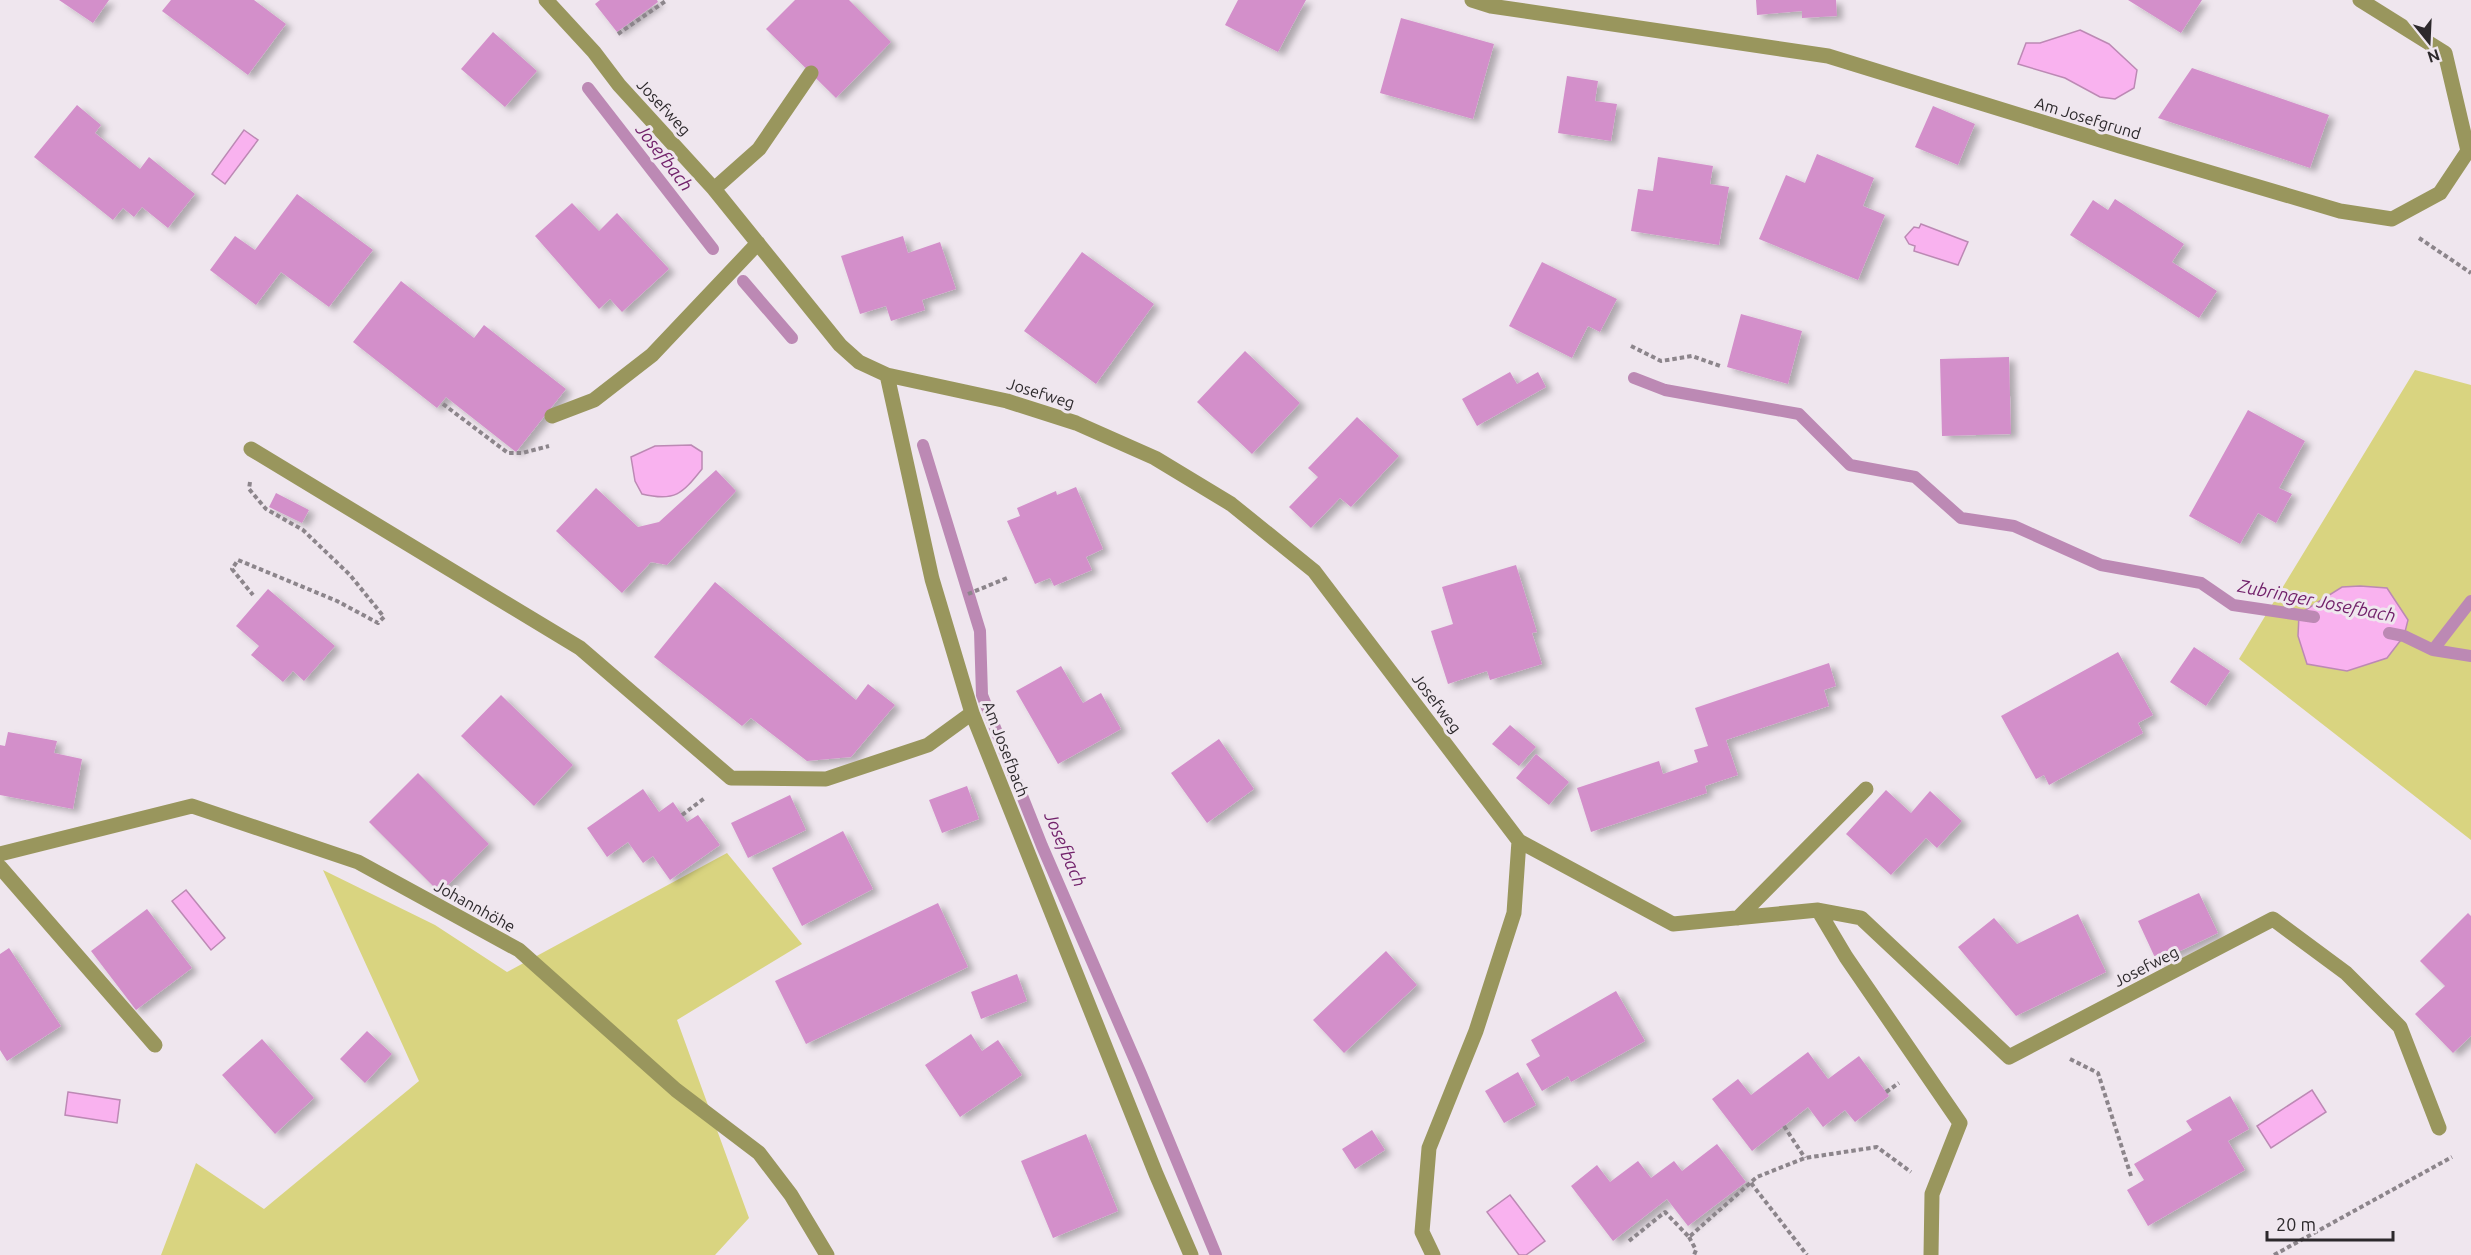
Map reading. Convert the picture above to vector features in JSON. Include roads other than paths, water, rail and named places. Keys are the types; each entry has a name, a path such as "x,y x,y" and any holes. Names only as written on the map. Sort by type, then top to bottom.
{"street":[{"name":"Josefweg","path":"546,0 594,52 619,85 714,189 840,345 859,362 887,375 1007,401 1076,423 1155,458 1231,504 1314,571 1519,841 1673,924 1818,910 1861,918 2009,1057 2273,919 2346,973 2400,1027 2439,1128"},
{"name":"Am Josefgrund","path":"1472,0 1491,6 1828,56 2329,208 2392,219 2440,193 2468,151 2445,53 2360,0"},
{"path":"714,189 759,149 811,73"},
{"path":"552,416 594,400 652,355 758,243"},
{"name":"Am Josefbach","path":"887,375 932,579 972,713 1156,1174 1191,1255"},
{"path":"254,450 579,648 731,778 826,779 928,745 972,713"},
{"path":"1738,918 1866,789"},
{"name":"Johannhöhe","path":"0,854 192,806 358,862 519,950 676,1089 759,1153 791,1195 827,1255"},
{"path":"1433,1255 1422,1232 1429,1148 1476,1031 1514,913 1519,841"},
{"path":"0,867 155,1045"},
{"path":"1818,910 1846,957 1960,1122 1932,1194 1931,1255"}],"waterway":[{"name":"Josefbach","path":"588,88 713,249"},
{"name":"Josefbach","path":"743,281 792,338"},
{"name":"Zubringer Josefbach","path":"1634,378 1665,390 1799,414 1850,465 1915,477 1961,518 2014,526 2101,565 2201,583 2233,605 2314,617"},
{"name":"Josefbach","path":"923,445 980,631 982,695 1042,846 1141,1074 1216,1255"},
{"path":"2433,650 2471,601"},
{"name":"Zubringer Josefbach","path":"2389,633 2404,636 2433,650 2471,656"}]}
